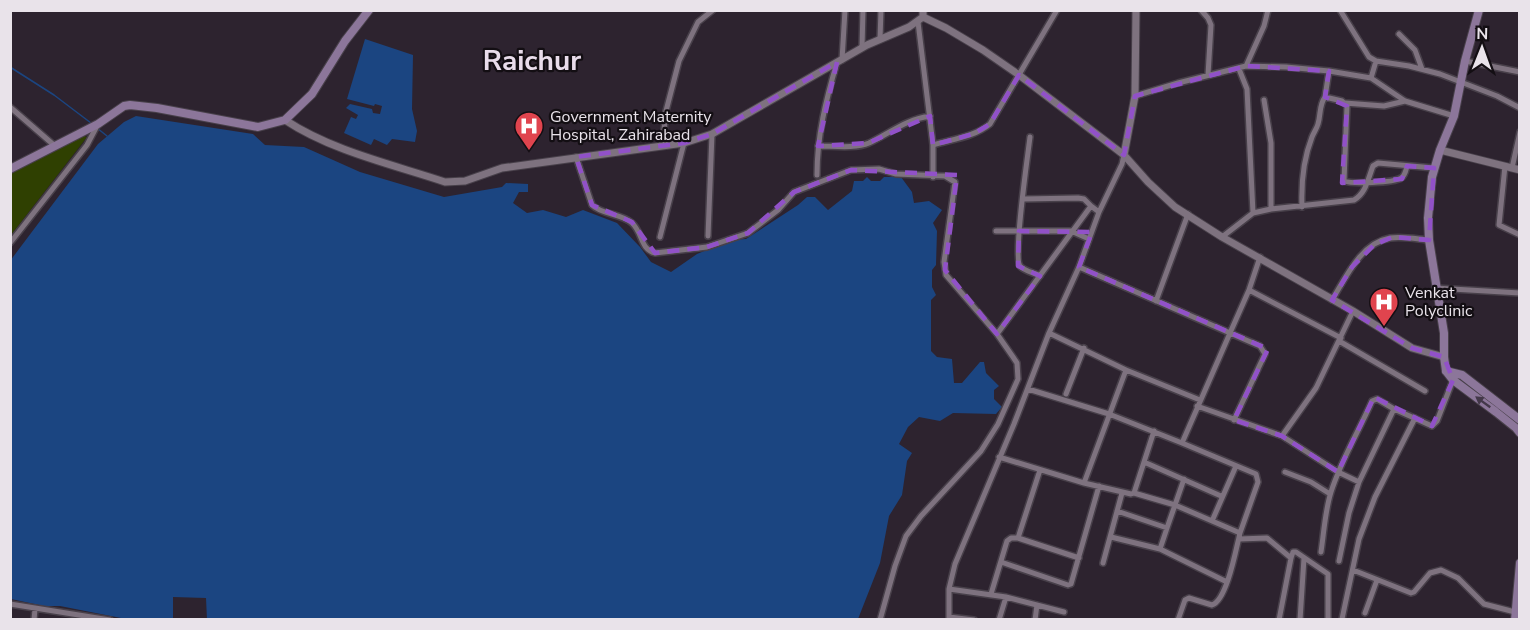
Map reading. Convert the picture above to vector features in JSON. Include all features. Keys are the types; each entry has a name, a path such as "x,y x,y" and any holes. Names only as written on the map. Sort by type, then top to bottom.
{"main road":[{"path":"10,169 99,123 116,109 130,105 258,127 285,120 312,94 345,41 369,10"},
{"path":"1479,10 1465,61 1454,116 1434,168 1428,218 1429,240 1444,333 1443,357 1446,371 1453,380 1520,433"},
{"path":"1446,371 1462,375 1520,420"},
{"path":"1515,616 1520,563"}],"street":[{"path":"666,146 664,130 666,111 679,62 698,22 713,10"},
{"path":"817,175 818,146 825,101 840,61 845,10"},
{"path":"862,47 863,10"},
{"path":"880,39 881,10"},
{"path":"933,145 982,131 990,124 1057,10"},
{"path":"974,620 949,618 949,589 955,564 1049,333 1079,267 1099,212 1122,164 1135,96 1136,10"},
{"path":"1201,10 1211,25 1208,75"},
{"path":"1246,66 1264,26 1268,10"},
{"path":"1340,10 1363,49 1369,57 1376,61 1422,69 1462,81 1520,108"},
{"path":"285,120 303,132 329,143 445,182 465,181 502,168 666,146 712,134 862,47 921,17"},
{"path":"921,17 946,28 983,50 1018,75 1124,155 1175,207 1412,348 1443,357"},
{"path":"921,17 933,145 933,177"},
{"path":"1399,34 1414,50 1422,69"},
{"path":"1371,78 1376,61"},
{"path":"1465,61 1520,72"},
{"path":"1135,96 1246,66 1286,67 1371,78 1405,101 1454,116"},
{"path":"1239,69 1247,89 1253,213"},
{"path":"1302,207 1301,185 1304,165 1318,125 1320,105 1325,97 1329,71"},
{"path":"1325,97 1345,103 1384,106 1405,101"},
{"path":"1264,100 1271,143 1271,209"},
{"path":"1345,103 1347,106 1342,178 1344,181 1348,183 1398,180 1404,175 1407,166"},
{"path":"10,106 55,146"},
{"path":"818,146 860,146 914,119 930,116"},
{"path":"10,243 87,145 99,123"},
{"path":"1520,132 1498,223 1501,227 1520,235"},
{"path":"708,236 712,134"},
{"path":"1030,137 1019,231 1019,265 1040,276"},
{"path":"660,237 675,186 684,143"},
{"path":"1440,150 1512,168"},
{"path":"576,157 592,205 598,210 621,216 632,222 639,231 644,246 648,251 655,253 707,247 748,233 778,210 794,192 850,170 879,169 896,174 948,176 956,183 944,262 946,275 997,334 1013,357 1018,379 1009,403 981,451 921,516 906,536 880,620"},
{"path":"1222,237 1253,213 1354,200 1361,196 1373,166 1378,163 1434,168"},
{"path":"1023,199 1084,199 1099,212"},
{"path":"997,334 1091,206"},
{"path":"1156,301 1188,214"},
{"path":"996,231 1071,231 1089,239"},
{"path":"1332,300 1352,267 1374,245 1393,237 1429,240"},
{"path":"1182,443 1260,257"},
{"path":"1079,267 1260,346 1264,354 1234,420"},
{"path":"1435,288 1520,293"},
{"path":"1248,290 1340,340 1425,391"},
{"path":"1282,436 1316,388 1353,311"},
{"path":"1049,333 1234,420 1282,436 1338,472 1359,482"},
{"path":"1066,394 1084,348"},
{"path":"1084,483 1126,370"},
{"path":"1321,552 1330,494 1372,401 1377,399 1428,426 1435,425 1453,380"},
{"path":"1028,389 1109,414 1256,474 1258,478 1227,582 1216,604 1212,605 1189,598 1185,600 1178,620"},
{"path":"1339,561 1349,513 1359,482 1394,409"},
{"path":"1342,620 1359,539 1375,497 1414,418"},
{"path":"1134,493 1154,431"},
{"path":"999,457 1084,483 1128,495 1134,493 1175,505 1240,536 1268,538 1291,558"},
{"path":"1144,462 1221,496"},
{"path":"1212,521 1236,466"},
{"path":"1018,538 1040,470"},
{"path":"1285,472 1311,482 1330,494"},
{"path":"1160,549 1184,479"},
{"path":"1001,562 1068,585 1074,581 1099,486"},
{"path":"1103,563 1122,493"},
{"path":"1117,511 1167,528"},
{"path":"1111,537 1160,549 1227,582"},
{"path":"991,594 1007,541 1011,538 1018,538 1079,558"},
{"path":"1279,620 1293,552 1328,574 1328,620"},
{"path":"1300,620 1304,558"},
{"path":"1353,570 1411,593 1430,573 1441,570 1458,578 1484,604 1515,616"},
{"path":"1365,613 1377,580"},
{"path":"949,589 991,594 1064,612"},
{"path":"999,620 1006,597"},
{"path":"10,604 110,620"},
{"path":"1035,620 1037,605"},
{"path":"34,620 35,609"},
{"path":"66,620 67,612"}],"highlighted area":[{"path":"837,62 818,146 868,143 930,116 933,145 973,134 990,124 1019,75 1124,155 1135,96 1246,66 1329,71 1325,97 1347,106 1342,183 1402,179 1407,166 1434,168 1429,240 1393,237 1374,245 1352,267 1332,300 1412,348 1444,357 1453,380 1432,426 1374,397 1338,472 1282,436 1234,420 1268,349 1079,267 1092,232 1019,231 1018,266 1040,276 997,334 945,270 957,175 851,170 794,192 748,233 707,247 655,253 632,222 592,205 576,157 684,143 712,134"}],"green space":[{"path":"81,135 87,137 11,235 11,174"}],"water":[{"path":"365,39 413,55 412,109 417,131 415,142 392,139 387,145 374,139 371,145 344,133 351,117 356,119 358,115 346,108 350,104 372,109 373,113 380,114 382,106 347,99"},
{"path":"136,116 253,134 265,145 304,147 360,172 444,197 502,187 506,183 528,184 528,192 519,192 513,203 527,213 543,210 566,217 583,210 617,223 651,262 671,272 697,254 731,240 746,239 807,197 815,197 828,210 852,191 854,181 863,181 867,177 871,181 880,181 884,177 901,177 912,192 914,203 929,201 942,210 933,223 937,231 936,265 932,270 932,287 936,295 931,300 931,351 937,357 952,359 954,383 962,383 980,362 984,362 986,373 999,386 994,390 994,399 1002,407 996,414 953,413 940,421 919,417 908,427 899,444 912,453 907,461 902,495 889,516 880,563 858,619 207,620 206,598 173,597 173,619 126,619 11,599 10,261 98,144 124,122"}],"waterway":[{"path":"10,67 54,95 91,123"},
{"path":"97,128 107,136"}],"place":[{"name":"Government Maternity Hospital, Zahirabad","path":"529,152"},
{"name":"Venkat Polyclinic","path":"1384,328"}],"district":[{"name":"Raichur","path":"532,61"}]}
